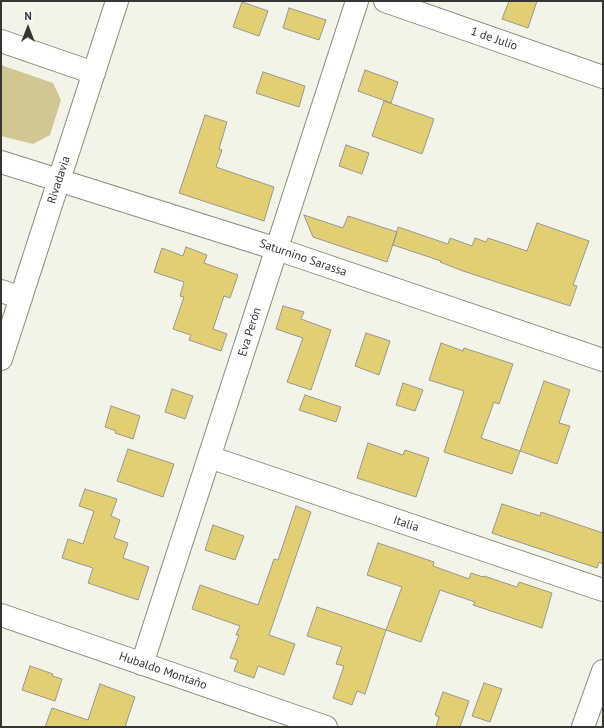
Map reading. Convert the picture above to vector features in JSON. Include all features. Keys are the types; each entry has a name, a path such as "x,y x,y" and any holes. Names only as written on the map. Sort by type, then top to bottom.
{"street":[{"name":"Rivadavia","path":"1,359 11,295 59,180 118,1"},
{"name":"Eva Perón","path":"142,664 357,1"},
{"name":"1 de Julio","path":"385,1 603,77"},
{"path":"1,41 94,73"},
{"name":"Saturnino Sarassa","path":"1,162 277,249 603,360"},
{"name":"Italia","path":"209,457 603,590"},
{"name":"Hubaldo Montaño","path":"1,615 326,727"},
{"path":"583,727 603,670"}],"shaded area":[{"path":"1,65 53,83 61,100 50,135 33,144 1,136"}],"building":[{"path":"509,1 537,1 528,28 502,19"},
{"path":"242,2 268,11 259,36 233,27"},
{"path":"289,8 326,20 319,40 283,28"},
{"path":"365,70 398,82 391,103 358,91"},
{"path":"263,72 305,86 299,107 256,93"},
{"path":"384,101 434,119 422,154 372,136"},
{"path":"205,115 227,122 219,149 222,150 216,167 274,187 264,221 179,193"},
{"path":"346,145 369,153 362,174 339,166"},
{"path":"304,215 343,228 348,216 397,232 387,262 313,237"},
{"path":"537,223 589,241 573,285 577,286 570,306 463,271 440,262 441,261 393,245 398,227 448,244 450,238 472,246 475,238 486,242 488,238 527,251"},
{"path":"186,247 207,255 204,263 238,275 230,298 224,296 213,329 227,334 221,351 189,340 191,335 173,329 184,297 180,296 184,282 154,272 162,248 183,256"},
{"path":"283,306 304,312 301,319 331,330 311,390 287,382 303,338 276,329"},
{"path":"366,333 390,341 379,375 355,366"},
{"path":"441,343 463,351 464,348 513,364 499,404 494,402 481,438 520,451 512,474 444,452 464,391 429,380"},
{"path":"544,381 570,390 559,423 570,426 557,464 520,451"},
{"path":"403,383 423,390 415,411 396,405"},
{"path":"172,389 193,396 185,419 165,412"},
{"path":"305,395 341,407 336,422 299,410"},
{"path":"111,406 140,416 133,439 115,433 116,431 105,427"},
{"path":"368,443 403,455 405,450 429,458 416,497 357,478"},
{"path":"128,449 174,464 163,497 117,481"},
{"path":"85,489 117,499 111,516 120,520 114,538 128,543 123,558 149,567 138,600 88,583 93,568 62,558 68,539 83,544 94,511 79,506"},
{"path":"502,504 540,516 541,512 603,533 603,564 599,562 597,568 492,533"},
{"path":"296,506 311,512 269,635 295,644 284,675 258,666 254,678 234,671 238,660 230,658 239,635 236,635 240,626 192,609 200,585 258,605 274,559 278,560"},
{"path":"213,525 244,536 235,560 205,550"},
{"path":"378,543 434,562 433,566 469,579 471,573 517,587 519,582 552,593 542,628 473,605 475,602 440,590 421,642 386,630 402,587 367,575"},
{"path":"317,607 386,630 365,694 357,691 352,705 333,698 344,666 336,664 342,647 307,636"},
{"path":"30,666 53,674 52,676 62,679 55,701 22,690"},
{"path":"484,683 502,689 490,722 472,716"},
{"path":"100,684 135,697 125,727 45,727 52,708 88,720"},
{"path":"443,692 469,701 460,727 436,727 439,717 435,715"}]}
